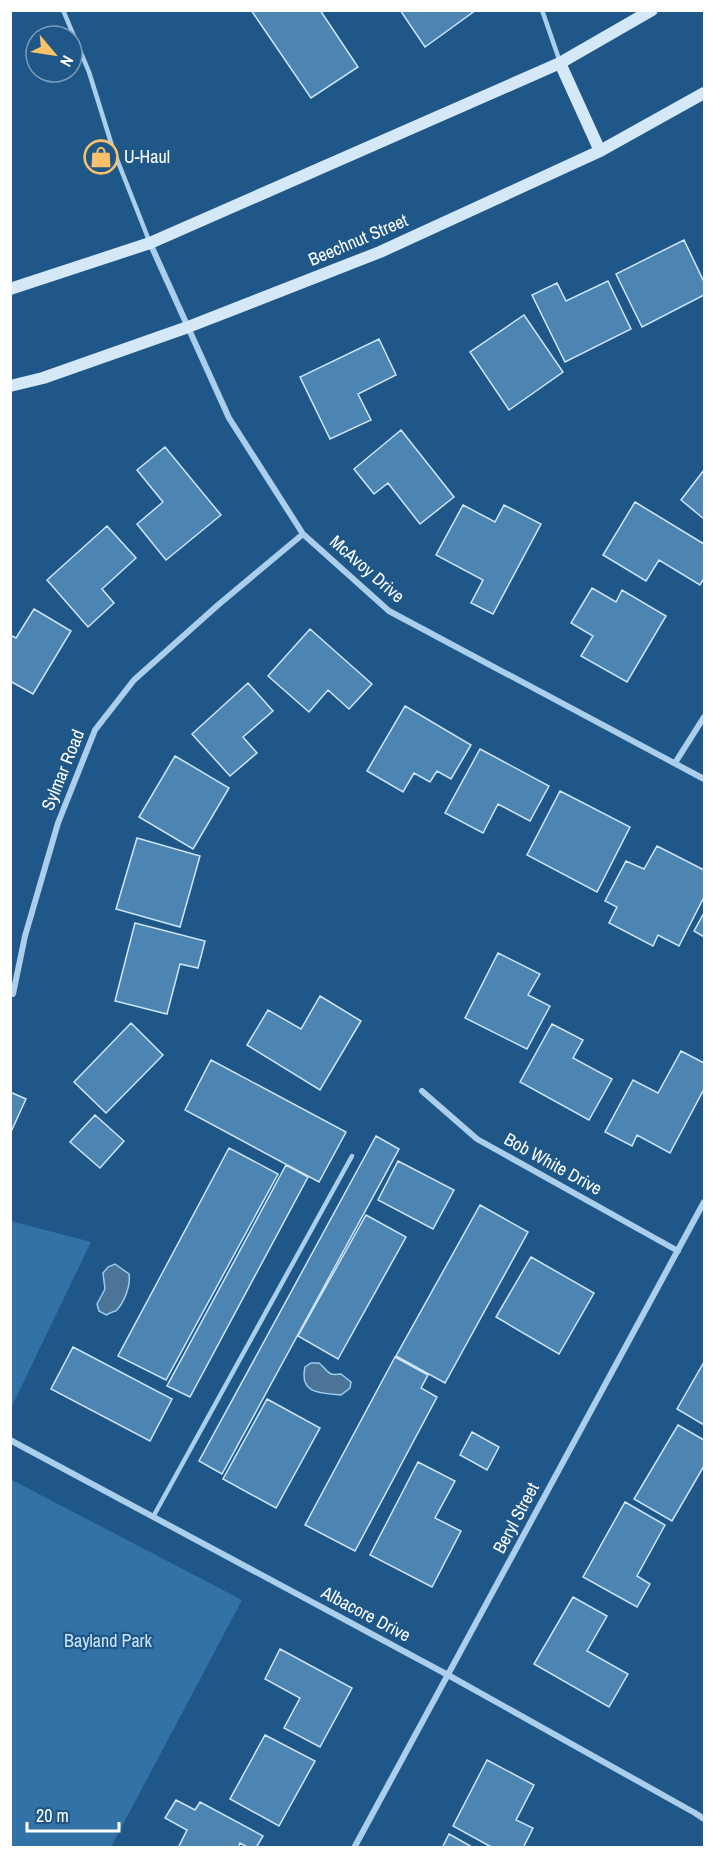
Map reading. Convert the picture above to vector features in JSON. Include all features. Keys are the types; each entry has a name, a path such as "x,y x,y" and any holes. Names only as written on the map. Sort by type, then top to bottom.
{"main road":[{"path":"10,289 150,243 560,63 652,10"},
{"path":"560,63 600,151"},
{"name":"Beechnut Street","path":"10,386 43,378 188,327 380,252 600,151 705,93"}],"street":[{"name":"McAvoy Drive","path":"150,243 229,418 303,534 389,611 705,779"},
{"name":"Sylmar Road","path":"14,994 25,936 58,823 95,730 134,680 218,605 303,534"},
{"path":"675,763 705,717"},
{"name":"Bob White Drive","path":"422,1091 477,1139 678,1251"},
{"name":"Beryl Street","path":"354,1848 705,1202"},
{"name":"Albacore Drive","path":"10,1440 448,1675 705,1819"}],"lane":[{"path":"63,10 89,72 113,149 150,243"},
{"path":"542,10 560,63"},
{"path":"153,1517 352,1156"}],"green space":[{"path":"10,1221 91,1242 11,1408"},
{"name":"Bayland Park","path":"10,1479 242,1600 111,1847 11,1847"}],"shaded area":[{"path":"115,1264 129,1274 129,1283 119,1308 106,1315 99,1311 97,1304 105,1289 103,1273"},
{"path":"311,1363 319,1363 330,1374 341,1374 351,1382 350,1388 341,1395 326,1394 308,1387 304,1376 305,1367"}],"building":[{"path":"251,10 320,10 358,67 311,98"},
{"path":"400,10 476,10 425,47"},
{"path":"684,240 704,282 704,295 642,327 616,274"},
{"path":"608,281 631,329 565,362 532,295 557,283 566,301"},
{"path":"524,315 563,372 509,410 470,352"},
{"path":"379,339 396,375 358,394 371,420 330,439 300,377"},
{"path":"401,430 454,497 420,524 388,483 374,494 354,469"},
{"path":"165,447 221,515 166,560 137,524 163,502 137,470"},
{"path":"704,470 704,519 681,500"},
{"path":"635,502 704,544 704,578 700,585 659,560 646,581 603,555"},
{"path":"463,505 495,522 504,505 541,524 493,614 471,603 483,580 436,555"},
{"path":"107,526 136,558 102,589 114,603 88,627 47,580"},
{"path":"592,588 616,602 622,590 666,616 627,682 581,656 593,636 571,623"},
{"path":"34,609 71,631 33,694 10,681 10,635 16,638"},
{"path":"310,629 372,684 349,709 328,690 309,712 268,676"},
{"path":"248,683 273,711 243,737 257,753 230,776 192,734"},
{"path":"405,706 471,745 451,779 437,771 430,782 414,773 403,792 367,771"},
{"path":"480,749 549,786 530,821 498,804 483,833 445,813"},
{"path":"175,756 229,788 193,849 139,817"},
{"path":"560,791 630,827 597,892 527,855"},
{"path":"137,838 200,856 180,927 116,909"},
{"path":"657,846 704,870 704,897 679,946 658,935 653,946 609,923 617,907 605,901 626,861 644,869"},
{"path":"704,913 704,937 694,931"},
{"path":"135,923 205,941 198,968 180,964 167,1014 115,1001"},
{"path":"498,953 540,974 528,995 550,1006 527,1049 465,1018"},
{"path":"320,996 361,1021 320,1090 247,1045 268,1010 301,1029"},
{"path":"131,1023 163,1055 106,1113 74,1082"},
{"path":"552,1024 583,1040 573,1058 612,1079 589,1120 520,1082"},
{"path":"681,1051 704,1063 704,1089 670,1153 637,1135 632,1146 605,1132 633,1080 658,1093"},
{"path":"211,1060 346,1132 319,1182 185,1110"},
{"path":"10,1092 26,1099 10,1134"},
{"path":"95,1115 124,1141 100,1168 70,1142"},
{"path":"376,1136 399,1149 222,1474 199,1461"},
{"path":"229,1148 278,1174 166,1380 118,1356"},
{"path":"398,1161 454,1190 433,1229 378,1200"},
{"path":"286,1165 308,1177 190,1397 167,1386"},
{"path":"480,1205 528,1232 445,1383 396,1356"},
{"path":"366,1215 406,1237 338,1359 298,1336"},
{"path":"531,1257 594,1293 559,1354 496,1317"},
{"path":"73,1347 172,1399 150,1441 51,1389"},
{"path":"395,1357 428,1375 421,1388 437,1397 355,1551 305,1525"},
{"path":"704,1362 704,1425 677,1409"},
{"path":"267,1399 320,1428 276,1508 223,1479"},
{"path":"678,1425 704,1440 704,1466 672,1521 634,1499"},
{"path":"472,1432 499,1447 487,1470 460,1455"},
{"path":"418,1462 455,1481 435,1518 461,1531 432,1587 370,1555"},
{"path":"625,1502 665,1525 637,1576 650,1584 637,1607 583,1577"},
{"path":"573,1597 607,1616 587,1651 628,1674 609,1707 534,1664"},
{"path":"280,1649 352,1688 320,1747 284,1728 300,1698 265,1679"},
{"path":"265,1735 315,1761 279,1826 230,1799"},
{"path":"487,1760 534,1785 516,1820 533,1828 523,1848 493,1848 453,1826"},
{"path":"176,1800 195,1810 200,1802 263,1836 256,1848 249,1848 240,1843 238,1848 178,1848 187,1830 165,1818"},
{"path":"449,1834 474,1848 442,1848"}],"place":[{"name":"U-Haul","path":"101,157"}]}
